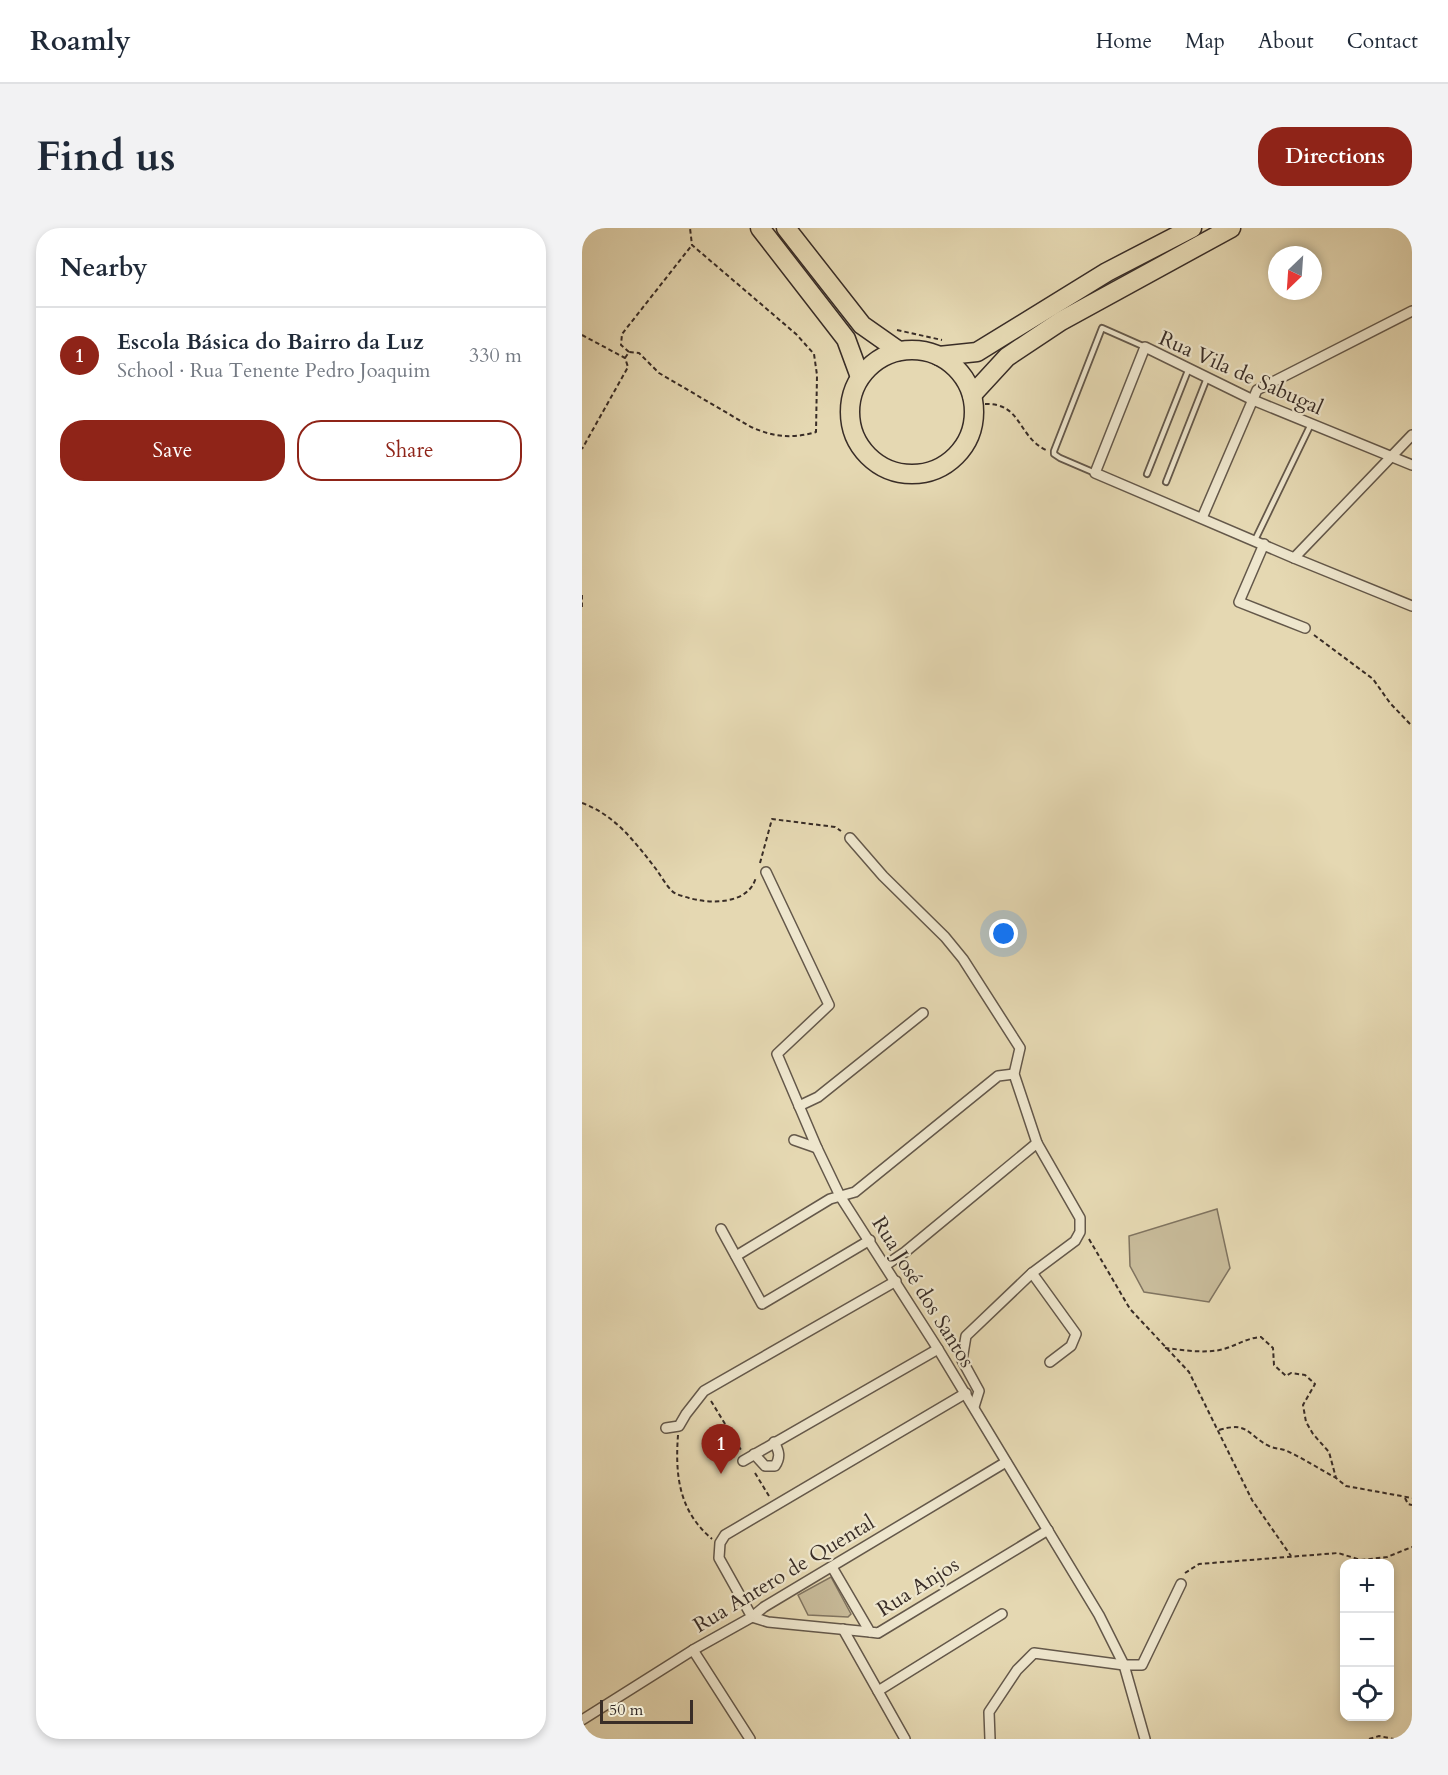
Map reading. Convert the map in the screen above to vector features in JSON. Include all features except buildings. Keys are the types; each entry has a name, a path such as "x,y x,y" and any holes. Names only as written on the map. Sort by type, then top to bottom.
{"highway":[{"path":"760,228 846,339 860,377"},
{"path":"786,228 862,325 900,351"},
{"path":"944,349 965,379 973,400 974,424 968,442 956,457 939,469 920,474 900,473 880,466 865,453 854,436 850,416 852,396 860,377 871,365 884,356 900,351 944,349 977,352 1107,272 1192,228"},
{"path":"973,400 1007,357 1061,321 1231,228"}],"street":[{"path":"1202,518 1257,390 1412,311"},
{"name":"Rua Vila de Sabugal","path":"1095,473 1145,347 1253,400 1412,465"},
{"path":"1294,558 1412,435"},
{"path":"1095,473 1412,606"},
{"path":"1259,542 1239,602 1305,628"},
{"path":"850,838 883,876 963,958 1020,1048 1014,1074 1037,1143 1080,1218 1080,1232 1075,1241 1032,1273 966,1336 962,1360 980,1391 974,1407"},
{"name":"Rua José dos Santos","path":"766,872 829,1005 777,1054 817,1148 840,1196 966,1393 1099,1615 1124,1665 1145,1739"},
{"path":"799,1106 818,1097 923,1013"},
{"path":"736,1256 830,1199 855,1192 998,1076 1014,1074"},
{"path":"794,1140 817,1148"},
{"path":"886,1265 905,1252 1037,1143"},
{"path":"721,1229 762,1304 870,1240"},
{"path":"1032,1273 1076,1334 1071,1346 1050,1362"},
{"path":"666,1428 679,1426 704,1391 896,1281"},
{"path":"743,1461 938,1349"},
{"path":"870,1632 768,1622 752,1617 719,1558 720,1543 725,1534 966,1393"},
{"path":"754,1454 765,1466 775,1466 779,1460 779,1450 774,1442"},
{"name":"Rua Antero de Quental","path":"582,1720 693,1650 752,1617 764,1607 1006,1462"},
{"name":"Rua Anjos","path":"832,1567 870,1632 878,1633 1048,1530"},
{"path":"990,1739 989,1712 1017,1670 1034,1653 1124,1665 1142,1665 1180,1584"},
{"path":"878,1691 1002,1614"},
{"path":"843,1629 905,1739"},
{"path":"693,1650 750,1739"}],"lane":[{"path":"1095,473 1054,454 1102,328 1145,347"},
{"path":"1147,474 1190,368"},
{"path":"1166,482 1208,377"},
{"path":"1259,542 1311,423"}],"path":[{"path":"582,240 586,228"},
{"path":"690,228 692,245 796,334 814,354 817,375 816,432 799,437 784,437 758,430 659,372 639,353 628,352 621,345 620,340 624,330 692,245"},
{"path":"893,329 944,349"},
{"path":"582,335 625,358 628,367 582,449"},
{"path":"625,358 628,352"},
{"path":"973,400 998,404 1006,408 1016,418 1032,442 1054,454"},
{"path":"582,595 582,608"},
{"path":"1305,628 1372,679 1390,703 1412,726"},
{"path":"582,803 598,809 621,826 674,893 704,902 734,899 743,895 754,883 772,819 835,826 850,838"},
{"path":"1080,1232 1091,1241 1130,1309 1190,1372 1252,1500 1291,1556"},
{"path":"1165,1347 1198,1351 1222,1349 1261,1336 1273,1348 1274,1365 1280,1371 1287,1376 1291,1373 1305,1375 1316,1384 1304,1405 1306,1422 1329,1452 1336,1478"},
{"path":"704,1391 729,1431"},
{"path":"679,1426 677,1472 683,1495 695,1522 711,1538 720,1543"},
{"path":"1218,1430 1230,1426 1251,1432 1270,1447 1288,1452 1336,1478 1346,1486 1412,1498"},
{"path":"1405,1498 1408,1504 1412,1505"},
{"path":"1180,1584 1185,1572 1199,1564 1338,1553 1361,1560 1388,1557 1412,1547"},
{"path":"1369,1739 1378,1736 1394,1739"}],"shaded area":[{"path":"1217,1209 1230,1268 1209,1302 1144,1292 1130,1266 1129,1236"},
{"path":"831,1577 851,1614 848,1617 808,1615 798,1595"}],"place":[{"name":"Escola Básica do Bairro da Luz","path":"721,1474"}]}
